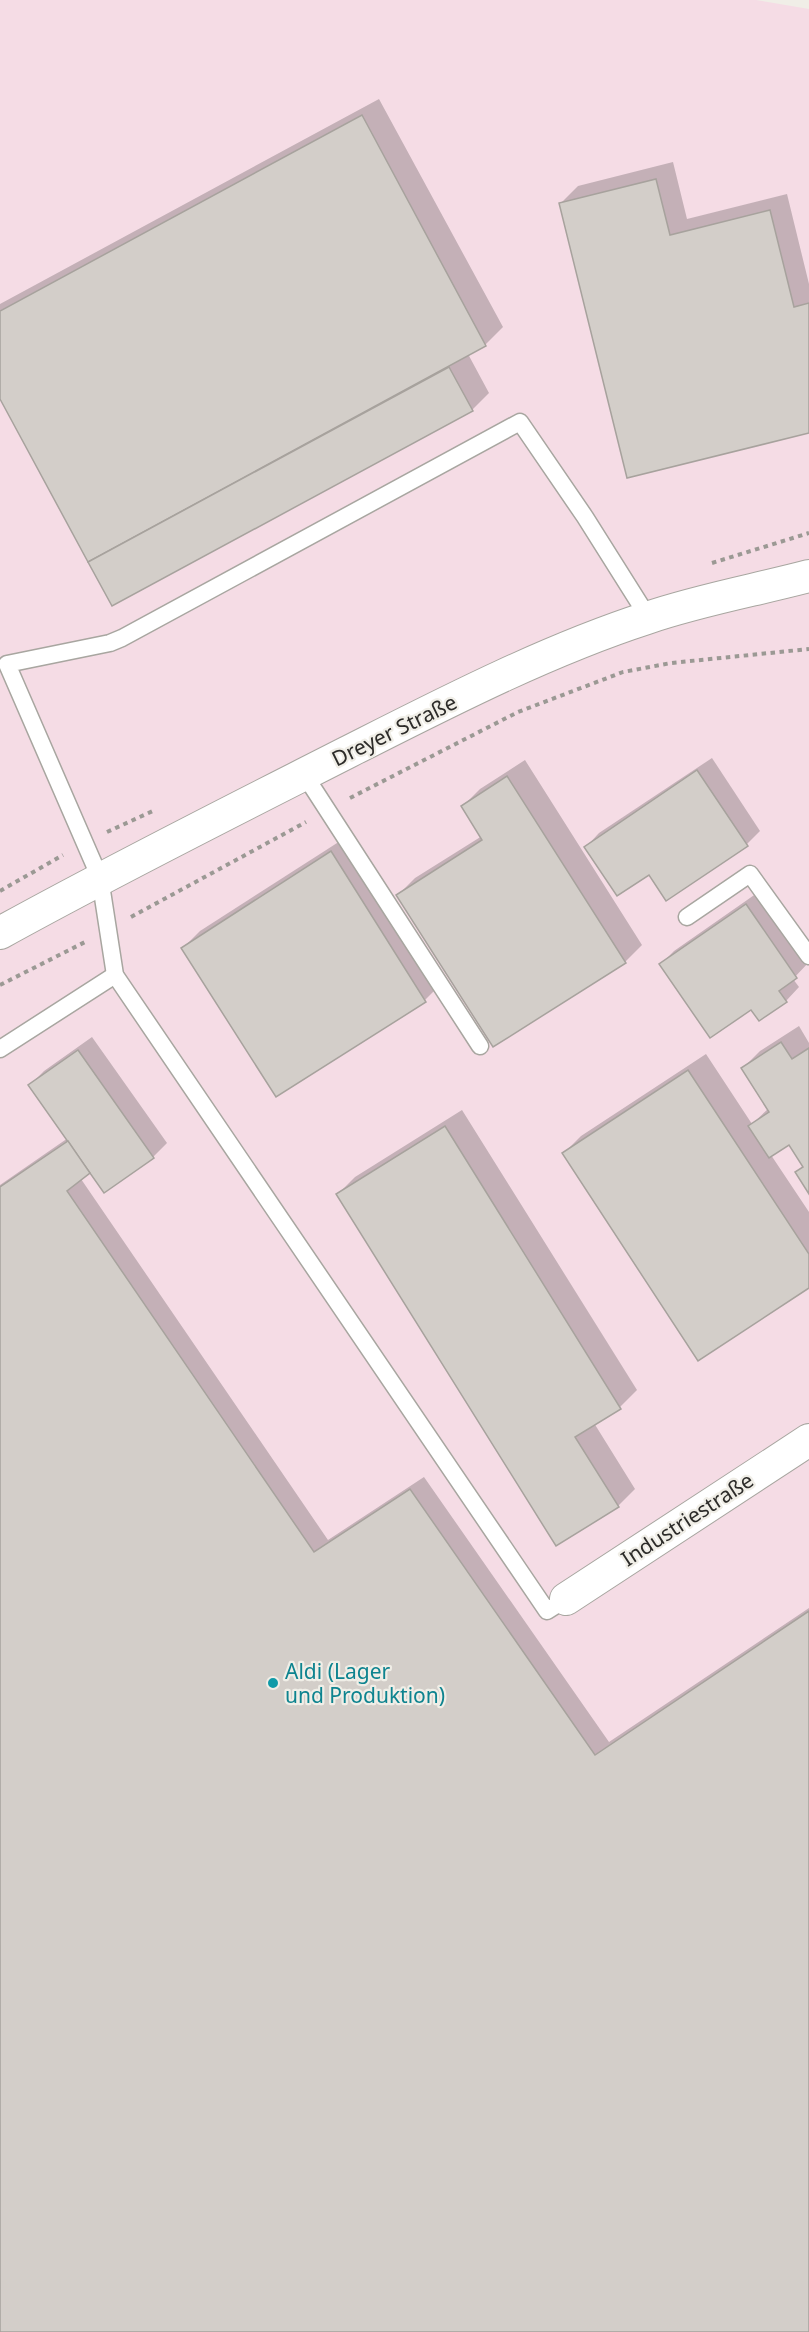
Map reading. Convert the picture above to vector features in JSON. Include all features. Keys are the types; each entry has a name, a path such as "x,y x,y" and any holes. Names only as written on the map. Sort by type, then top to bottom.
{"street":[{"name":"Dreyer Straße","path":"0,933 99,878 502,677 606,632 648,617 809,576"},
{"name":"Industriestraße","path":"566,1599 809,1440"}],"lane":[{"path":"566,1599 547,1611 115,975 99,878 3,660 116,640 520,422 585,517 648,617"},
{"path":"304,774 480,1046"},
{"path":"687,917 750,874 809,956"},
{"path":"0,1048 115,975"}],"path":[{"path":"0,985 108,930 327,810 518,711 623,672 671,663 809,649"}],"shaded area":[{"path":"0,0 756,0 809,9 809,2332 0,2332"}],"building":[{"path":"362,115 486,346 88,562 0,399 0,311"},
{"path":"656,179 670,235 770,210 794,307 809,303 809,433 627,478 559,203"},
{"path":"449,367 473,411 112,606 88,562"},
{"path":"697,770 748,846 666,901 649,875 617,896 584,847"},
{"path":"507,776 626,963 493,1047 396,895 482,840 461,806"},
{"path":"331,851 426,1002 276,1097 181,948"},
{"path":"746,904 797,978 779,991 787,1002 759,1021 751,1010 710,1038 659,964"},
{"path":"781,1042 792,1059 809,1048 809,1194 795,1172 803,1167 789,1145 769,1158 748,1126 769,1112 741,1068"},
{"path":"78,1050 154,1158 104,1193 28,1085"},
{"path":"688,1070 809,1254 809,1288 698,1361 562,1153"},
{"path":"445,1126 621,1409 575,1437 619,1507 556,1546 336,1194"},
{"name":"Aldi (Lager und Produktion)","path":"68,1141 90,1173 67,1191 314,1552 410,1489 595,1755 809,1611 809,2332 0,2332 0,1187"}],"place":[{"name":"Aldi (Lager und Produktion)","path":"273,1683"}]}
